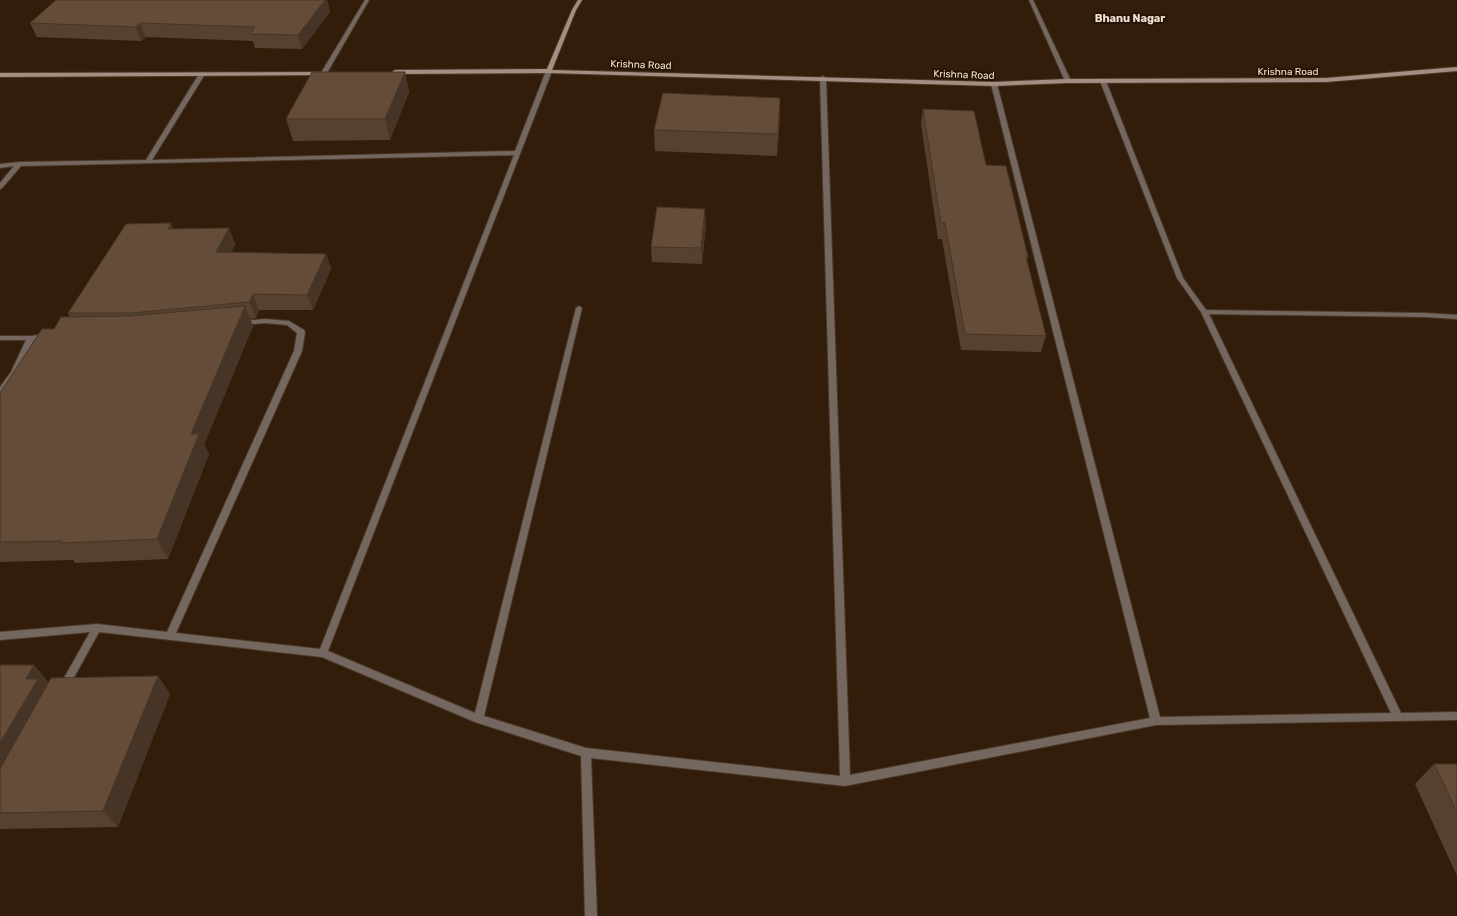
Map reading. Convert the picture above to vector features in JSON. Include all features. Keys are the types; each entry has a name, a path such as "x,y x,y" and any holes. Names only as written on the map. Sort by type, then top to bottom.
{"street":[{"path":"324,73 367,0"},
{"path":"324,653 549,70 574,10 580,0"},
{"path":"1031,0 1068,81"},
{"name":"Krishna Road","path":"386,72 549,70 994,84 1068,81 1326,80 1457,69"},
{"path":"0,74 332,73"},
{"path":"148,162 202,74"},
{"path":"823,78 845,781"},
{"path":"1103,81 1180,278 1204,312 1398,717"},
{"path":"994,84 1156,721"},
{"path":"0,166 19,164 517,153"},
{"path":"0,187 19,164"},
{"path":"478,719 579,308"},
{"path":"1204,312 1425,315 1457,317"},
{"path":"170,636 298,351 301,332 289,323 265,321 229,324"},
{"path":"0,338 31,338 54,335"},
{"path":"0,392 14,372 31,338"},
{"path":"0,636 97,628 324,653 478,719 586,753 845,781 1156,721 1457,716"},
{"path":"58,698 97,628"},
{"path":"586,753 591,916"}],"building":[{"path":"56,0 325,0 298,35 250,34 255,27 140,23 136,27 30,23"},
{"path":"312,72 405,72 385,119 286,119"},
{"path":"663,93 780,98 778,134 654,130"},
{"path":"923,109 974,111 986,165 1006,166 1028,257 1026,257 1046,336 965,334 945,223 941,223"},
{"path":"657,207 705,209 701,248 651,247"},
{"path":"171,223 168,229 229,228 216,252 326,254 307,295 253,294 249,302 131,313 68,313 126,224"},
{"path":"245,306 191,434 199,434 157,539 61,543 62,541 0,542 0,393 42,329 54,329 61,317 129,316"},
{"path":"0,665 34,665 26,679 38,679 0,743"},
{"path":"158,676 103,811 0,813 0,769 51,678"},
{"path":"1434,764 1457,764 1457,812"}],"district":[{"name":"Bhanu Nagar","path":"1130,18"}]}
